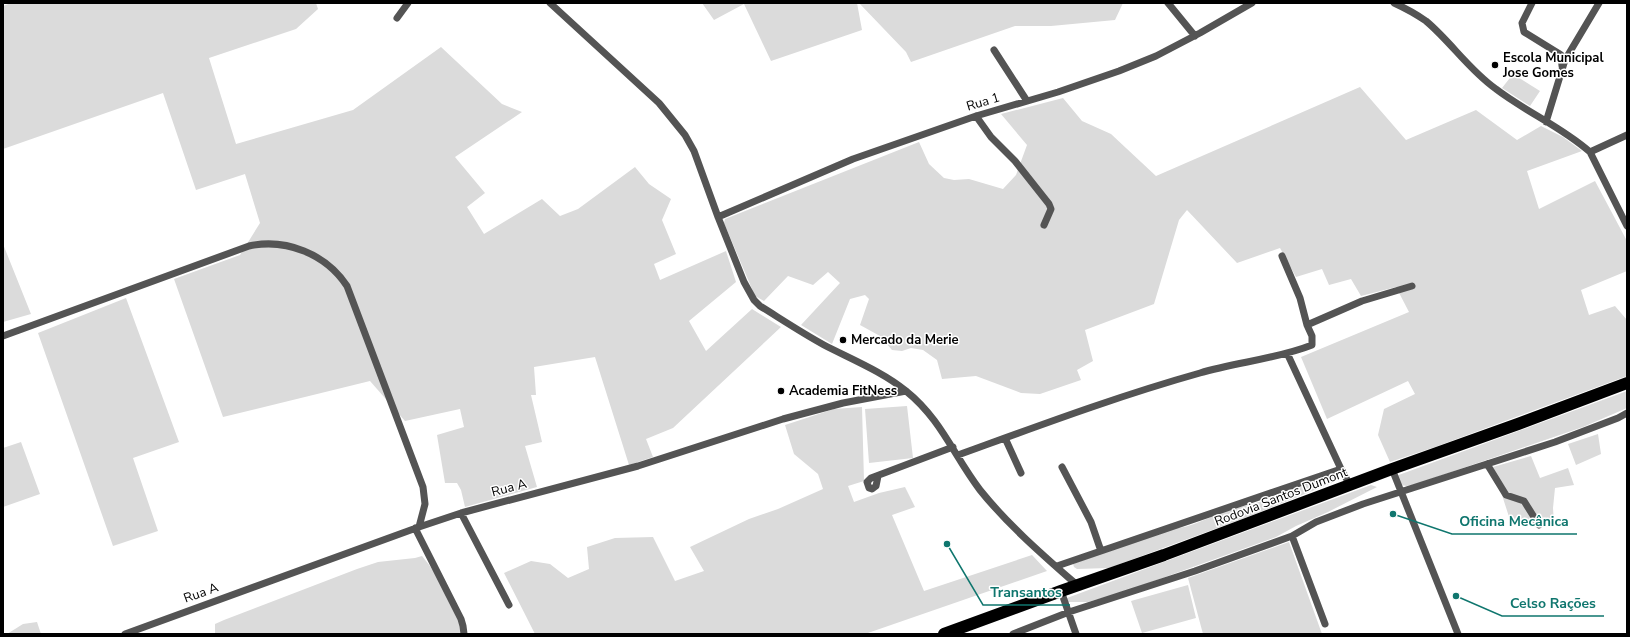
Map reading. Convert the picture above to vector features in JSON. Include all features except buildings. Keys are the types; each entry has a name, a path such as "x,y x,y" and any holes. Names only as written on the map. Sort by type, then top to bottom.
{"highway":[{"name":"Rodovia Santos Dumont","path":"944,634 962,630 1077,585 1164,556 1392,469 1627,383"}],"street":[{"path":"397,18 408,3"},
{"path":"550,3 639,84 675,120 685,134 694,151 718,218 747,288 754,300 760,306 824,345 878,373 906,391 931,416 993,506 1077,585"},
{"path":"1168,3 1195,36"},
{"name":"Rua 1","path":"718,218 852,159 976,116 1119,71 1156,56 1195,36 1252,3"},
{"path":"1394,3 1425,20 1438,32 1470,68 1495,89 1582,145 1590,152 1627,226"},
{"path":"1532,3 1522,23 1524,32 1561,55 1562,68"},
{"path":"1546,122 1562,68 1599,3"},
{"path":"994,50 1027,101"},
{"path":"976,116 991,137 1015,161 1049,204 1051,209 1044,225"},
{"path":"1590,152 1627,135"},
{"path":"3,336 249,246 265,243 285,245 311,254 338,274 349,293 423,487 425,504 417,527 461,619 464,634"},
{"path":"958,455 1201,372 1287,353 1312,345 1314,341 1307,325 1300,298 1282,256"},
{"path":"1307,325 1362,301 1412,286"},
{"path":"1287,353 1341,469 1350,485"},
{"name":"Rua A","path":"125,634 417,527 461,513 638,466 782,419 843,402 906,391"},
{"path":"1013,634 1069,612 1188,574 1292,536 1316,522 1400,492 1555,442 1618,418 1627,413"},
{"path":"1005,438 1021,473"},
{"path":"878,476 953,447"},
{"path":"1487,464 1506,495 1524,501 1539,525"},
{"path":"1062,467 1091,522 1101,551"},
{"path":"1057,566 1341,469"},
{"path":"1392,469 1458,634"},
{"path":"461,513 509,605"},
{"path":"1292,536 1325,624"},
{"path":"1061,591 1076,634"}],"shaded area":[{"path":"11,3 316,3 318,9 296,29 209,58 236,144 353,110 441,47 502,104 522,112 455,157 485,193 467,207 484,234 542,199 560,216 578,209 635,167 649,184 671,199 662,220 676,254 654,264 660,280 726,251 736,282 689,321 706,351 752,309 781,327 673,428 646,439 653,457 629,465 595,357 534,367 536,395 531,395 542,442 525,446 537,487 465,507 461,490 457,483 445,483 437,435 464,427 460,409 405,421 370,381 223,417 174,279 240,255 260,223 245,174 196,190 163,93 3,149 3,6"},
{"path":"702,3 857,3 862,30 771,61 744,4 714,20"},
{"path":"859,3 1123,3 1115,20 1051,26 1015,26 911,62 906,52"},
{"path":"1513,74 1540,91 1530,106 1502,88"},
{"path":"1360,87 1406,140 1476,110 1517,140 1541,126 1563,137 1582,151 1527,171 1539,209 1595,181 1627,241 1627,271 1581,290 1589,315 1615,306 1627,320 1627,376 1435,447 1390,462 1378,435 1384,409 1415,394 1408,381 1327,419 1301,357 1409,312 1396,287 1361,296 1351,279 1329,285 1322,269 1296,277 1280,248 1237,263 1187,210 1179,220 1154,304 1085,330 1093,361 1077,370 1081,380 1040,394 1021,393 976,376 942,379 937,360 923,350 911,348 902,351 892,350 880,336 860,325 869,299 865,295 850,299 832,344 801,325 840,283 828,272 813,285 788,276 764,301 755,296 724,223 725,219 919,142 929,164 944,178 954,180 969,179 1003,189 1016,175 1027,145 1001,114 1063,98 1082,121 1111,134 1156,176"},
{"path":"3,244 31,314 3,322"},
{"path":"126,298 179,442 133,458 158,531 113,546 38,333"},
{"path":"1627,391 1627,408 1583,427 1416,484 1407,486 1400,485 1396,476"},
{"path":"907,406 913,458 869,463 865,409"},
{"path":"862,407 864,481 848,486 854,502 879,493 905,487 915,507 892,515 924,591 1032,555 1047,571 865,634 535,634 504,573 531,561 550,564 568,578 589,569 587,547 615,538 653,537 675,581 704,571 690,547 749,519 778,509 823,489 818,474 794,454 785,425 834,409"},
{"path":"1598,434 1601,454 1576,465 1568,444"},
{"path":"21,442 40,494 3,507 3,448"},
{"path":"1531,456 1540,478 1568,468 1574,485 1555,488 1553,508 1554,523 1511,523 1493,467"},
{"path":"1336,474 1337,477 1332,483 1250,516 1109,568 1077,569 1074,567 1073,564 1172,528 1184,527 1230,510 1272,498"},
{"path":"1371,485 1377,487 1276,537 1129,590 1088,602 1068,602 1066,600 1067,598"},
{"path":"1289,542 1322,634 1203,634 1188,578"},
{"path":"422,556 441,583 467,634 215,634 215,624 357,569 378,562"},
{"path":"1188,585 1196,618 1142,633 1131,601"},
{"path":"37,622 41,634 7,634 23,624"}],"place":[{"name":"Escola Municipal Jose Gomes","path":"1495,65"},
{"name":"Mercado da Merie","path":"843,340"},
{"name":"Academia FitNess","path":"781,391"},
{"name":"Oficina Mecânica","path":"1393,514"},
{"name":"Transantos","path":"947,544"},
{"name":"Celso Rações","path":"1456,596"}]}
